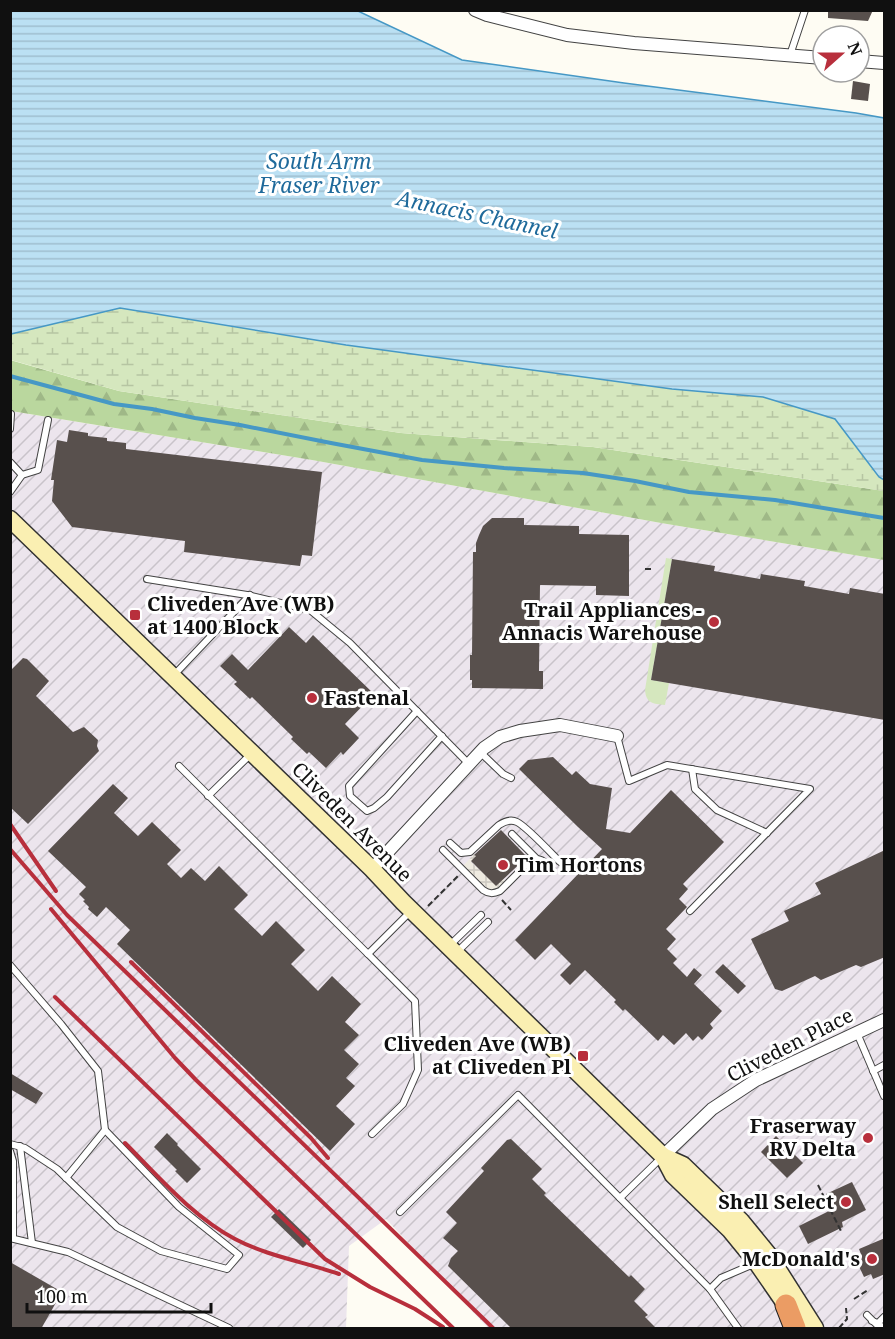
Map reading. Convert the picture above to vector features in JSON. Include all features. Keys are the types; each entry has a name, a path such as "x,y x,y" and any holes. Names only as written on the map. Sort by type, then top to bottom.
{"highway":[{"path":"786,1305 797,1329"}],"street":[{"path":"475,10 567,35 634,43 811,57"},
{"name":"Cliveden Avenue","path":"10,519 372,869 411,910 663,1156 683,1165 741,1221 763,1258 786,1305"},
{"path":"372,869 480,752 500,737 520,731 560,725 617,736"},
{"name":"Cliveden Place","path":"663,1156 712,1109 756,1080 885,1020"},
{"name":"Cliveden Avenue","path":"763,1258 815,1329"}],"lane":[{"path":"790,55 805,10"},
{"path":"10,429 11,414"},
{"path":"10,492 22,475 38,470 48,420"},
{"path":"10,462 22,475"},
{"path":"147,579 250,595 310,610 350,643 470,764"},
{"path":"173,676 250,595"},
{"path":"417,711 350,786 350,796 367,811 374,808 387,797 442,736"},
{"path":"617,736 629,782 667,765 810,789 690,911"},
{"path":"480,752 503,774 511,778"},
{"path":"208,796 252,753"},
{"path":"179,766 415,1001 417,1070 403,1104 372,1134"},
{"path":"692,769 695,789 717,810 767,833"},
{"path":"450,843 461,853 471,852 499,825 510,820 521,825 560,862"},
{"path":"512,834 537,859 544,861 552,869"},
{"path":"443,850 488,893 500,891 530,861 537,859"},
{"path":"368,954 411,910"},
{"path":"452,950 481,915"},
{"path":"452,950 488,922"},
{"path":"10,965 98,1071 105,1130 179,1207 240,1255 227,1269 161,1251 117,1227 57,1169 25,1148 10,1144"},
{"path":"10,977 16,972"},
{"path":"857,1033 885,1096"},
{"path":"873,1071 885,1065"},
{"path":"400,1212 518,1095 710,1289 738,1329"},
{"path":"66,1178 105,1130"},
{"path":"20,1146 32,1243"},
{"path":"10,1151 13,1161 12,1238 69,1252 229,1329"},
{"path":"620,1198 663,1156"},
{"path":"710,1289 721,1278 763,1258"},
{"path":"885,1317 878,1323 869,1318 876,1325 885,1327"}],"path":[{"path":"645,569 654,569"},
{"path":"437,896 463,870"},
{"path":"818,1185 841,1231"},
{"path":"854,1299 868,1290"},
{"path":"839,1329 847,1319 846,1308"}],"shaded area":[{"path":"10,411 312,460 661,523 884,560 884,1328 488,1328 386,1219 349,1246 346,1328 11,1328"},
{"path":"474,854 476,856 471,862 496,885 503,879 505,881 499,888 488,889 463,866"}],"green space":[{"path":"10,251 884,404 884,491 593,447 401,433 119,391 11,360"},
{"path":"10,360 119,391 401,433 593,447 884,491 884,560 661,523 312,460 11,411"},
{"path":"666,558 672,559 651,680 669,683 665,705 651,702 645,690"}],"water":[{"name":"South Arm Fraser River","path":"10,11 358,11 462,60 884,118 884,480 879,477 835,419 763,397 672,389 346,345 120,308 11,334"}],"building":[{"path":"828,10 873,10 868,21 828,18"},
{"path":"853,84 870,84 868,101 851,99"},
{"path":"69,430 88,433 88,436 107,438 107,441 126,443 126,449 322,472 312,556 302,555 300,566 184,552 185,541 72,527 52,501 54,480 51,480 57,440 67,442"},
{"path":"492,518 524,518 524,525 579,526 579,534 629,535 629,596 596,595 596,586 540,585 539,671 543,671 543,689 472,688 470,655 472,655 473,552 476,552 476,543 483,526"},
{"path":"672,559 715,566 714,571 760,579 761,574 805,581 804,586 849,594 850,588 885,594 885,720 651,680"},
{"name":"Fastenal","path":"289,627 306,643 313,635 374,694 345,724 359,738 343,755 341,752 326,768 291,739 293,737 252,697 250,699 234,684 237,682 220,666 232,654 248,670"},
{"path":"23,658 27,659 49,681 36,696 73,732 84,727 98,740 99,751 28,824 10,807 10,671"},
{"path":"553,757 572,775 576,771 590,784 612,788 606,829 630,833 671,790 724,842 683,884 688,889 679,899 687,907 666,929 676,939 667,949 677,959 673,963 687,977 694,968 702,975 694,984 722,1011 710,1024 713,1028 702,1040 698,1036 693,1041 686,1033 674,1045 663,1035 658,1041 625,1009 623,1011 614,1002 616,1000 585,970 570,985 560,975 571,964 551,944 535,960 515,940 602,849 519,769 528,760"},
{"path":"113,784 128,798 114,813 138,836 152,822 181,850 167,864 181,878 191,868 205,881 219,866 248,895 234,909 262,936 276,921 305,950 291,964 318,991 332,976 361,1004 345,1022 359,1035 344,1050 359,1064 346,1078 355,1086 336,1106 355,1124 330,1151 117,944 130,930 106,907 97,917 88,909 89,907 83,901 85,900 79,894 86,887 48,851"},
{"path":"501,830 527,857 496,886 471,861 476,856 474,855"},
{"path":"885,850 885,957 861,967 856,965 821,980 815,976 782,991 775,989 751,939 789,921 784,911 821,894 815,883"},
{"path":"723,964 746,986 738,994 715,972"},
{"path":"10,1073 43,1093 36,1104 10,1089"},
{"path":"167,1133 201,1169 187,1183 154,1147"},
{"path":"776,1136 803,1163 787,1178 761,1152"},
{"path":"511,1139 542,1169 532,1179 546,1193 544,1195 629,1277 631,1275 645,1289 634,1301 648,1315 645,1317 657,1329 512,1329 448,1266 451,1258 458,1251 443,1238 457,1223 446,1212 484,1171 481,1168 507,1140"},
{"path":"852,1182 866,1210 842,1222 843,1227 808,1244 799,1226 833,1209 826,1194"},
{"path":"279,1209 311,1240 303,1248 271,1217"},
{"name":"McDonald's","path":"885,1238 885,1274 873,1279 871,1274 864,1277 856,1260 862,1257 859,1249"},
{"path":"10,1262 62,1292 41,1329 10,1329"}],"waterway":[{"path":"10,376 114,404 152,409 422,460 583,473 689,492 775,500 884,518"}],"railway":[{"path":"10,824 56,891"},
{"path":"10,849 67,915 493,1328"},
{"path":"51,909 196,1080 453,1328"},
{"path":"131,962 311,1138 328,1158"},
{"path":"55,997 325,1259 443,1327"},
{"path":"125,1143 177,1195 219,1230 260,1250 339,1274"}],"place":[{"name":"Cliveden Ave (WB) at 1400 Block","path":"135,615"},
{"name":"Trail Appliances - Annacis Warehouse","path":"714,622"},
{"name":"Fastenal","path":"312,698"},
{"name":"Tim Hortons","path":"503,865"},
{"name":"Cliveden Ave (WB) at Cliveden Pl","path":"583,1056"},
{"name":"Fraserway RV Delta","path":"868,1138"},
{"name":"Shell Select","path":"846,1202"},
{"name":"McDonald's","path":"872,1259"}],"water label":[{"name":"Annacis Channel","path":"477,215"}]}
